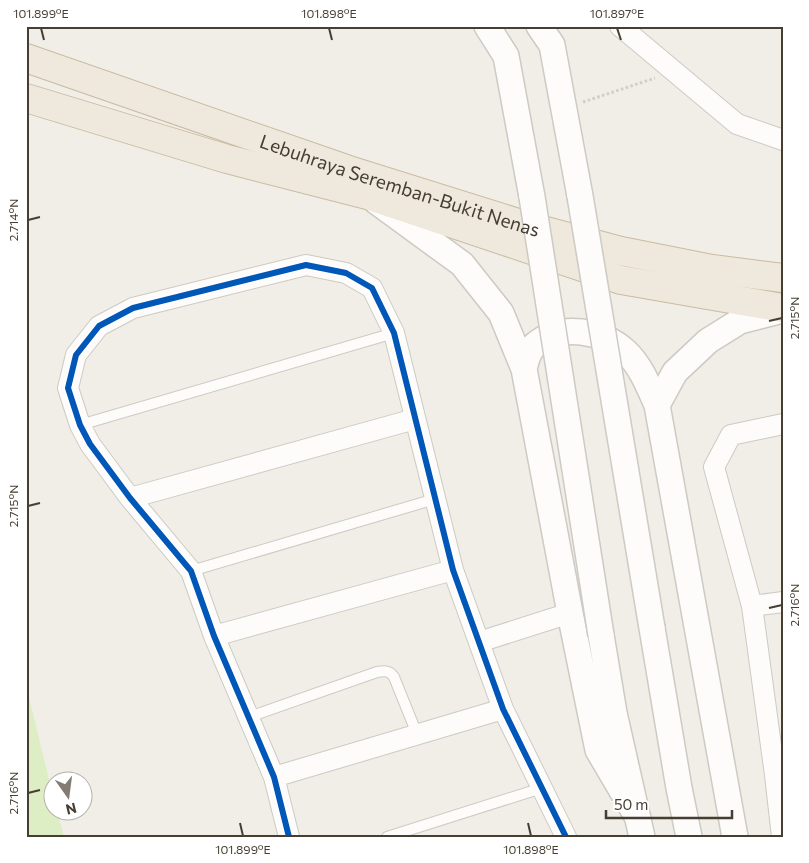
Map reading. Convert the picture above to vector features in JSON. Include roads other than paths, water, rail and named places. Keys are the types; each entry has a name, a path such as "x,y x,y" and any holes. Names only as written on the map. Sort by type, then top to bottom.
{"highway":[{"name":"Lebuhraya Seremban-Bukit Nenas","path":"26,58 349,170 531,226 621,251 712,269 783,278"},
{"name":"Lebuhraya Seremban-Bukit Nenas","path":"26,98 227,159 366,195 621,280 783,309"}],"street":[{"path":"487,26 506,56 532,197 614,713 640,828"},
{"path":"539,26 552,45 564,108 679,788 689,837"},
{"path":"620,26 737,124 783,140"},
{"path":"366,195 462,264 501,313 524,369 598,750 640,828"},
{"path":"289,837 274,777 214,636 191,570 130,498 90,444 80,426 68,388 76,355 99,326 133,308 306,265 346,273 372,288 394,333 453,570 503,709 566,837"},
{"path":"657,405 674,372 708,341 740,321 783,309"},
{"path":"524,369 528,355 535,345 557,332 582,331 613,341 628,354 643,375 657,405 735,837"},
{"path":"130,498 415,420"},
{"path":"782,837 779,774 752,606 714,467 731,435 783,424"},
{"path":"214,636 453,570"},
{"path":"752,606 783,602"},
{"path":"479,642 570,613"},
{"path":"274,777 503,709"}],"lane":[{"path":"80,426 394,333"},
{"path":"191,570 435,499"},
{"path":"248,716 385,670 394,677 416,734"},
{"path":"387,837 542,788"}]}
